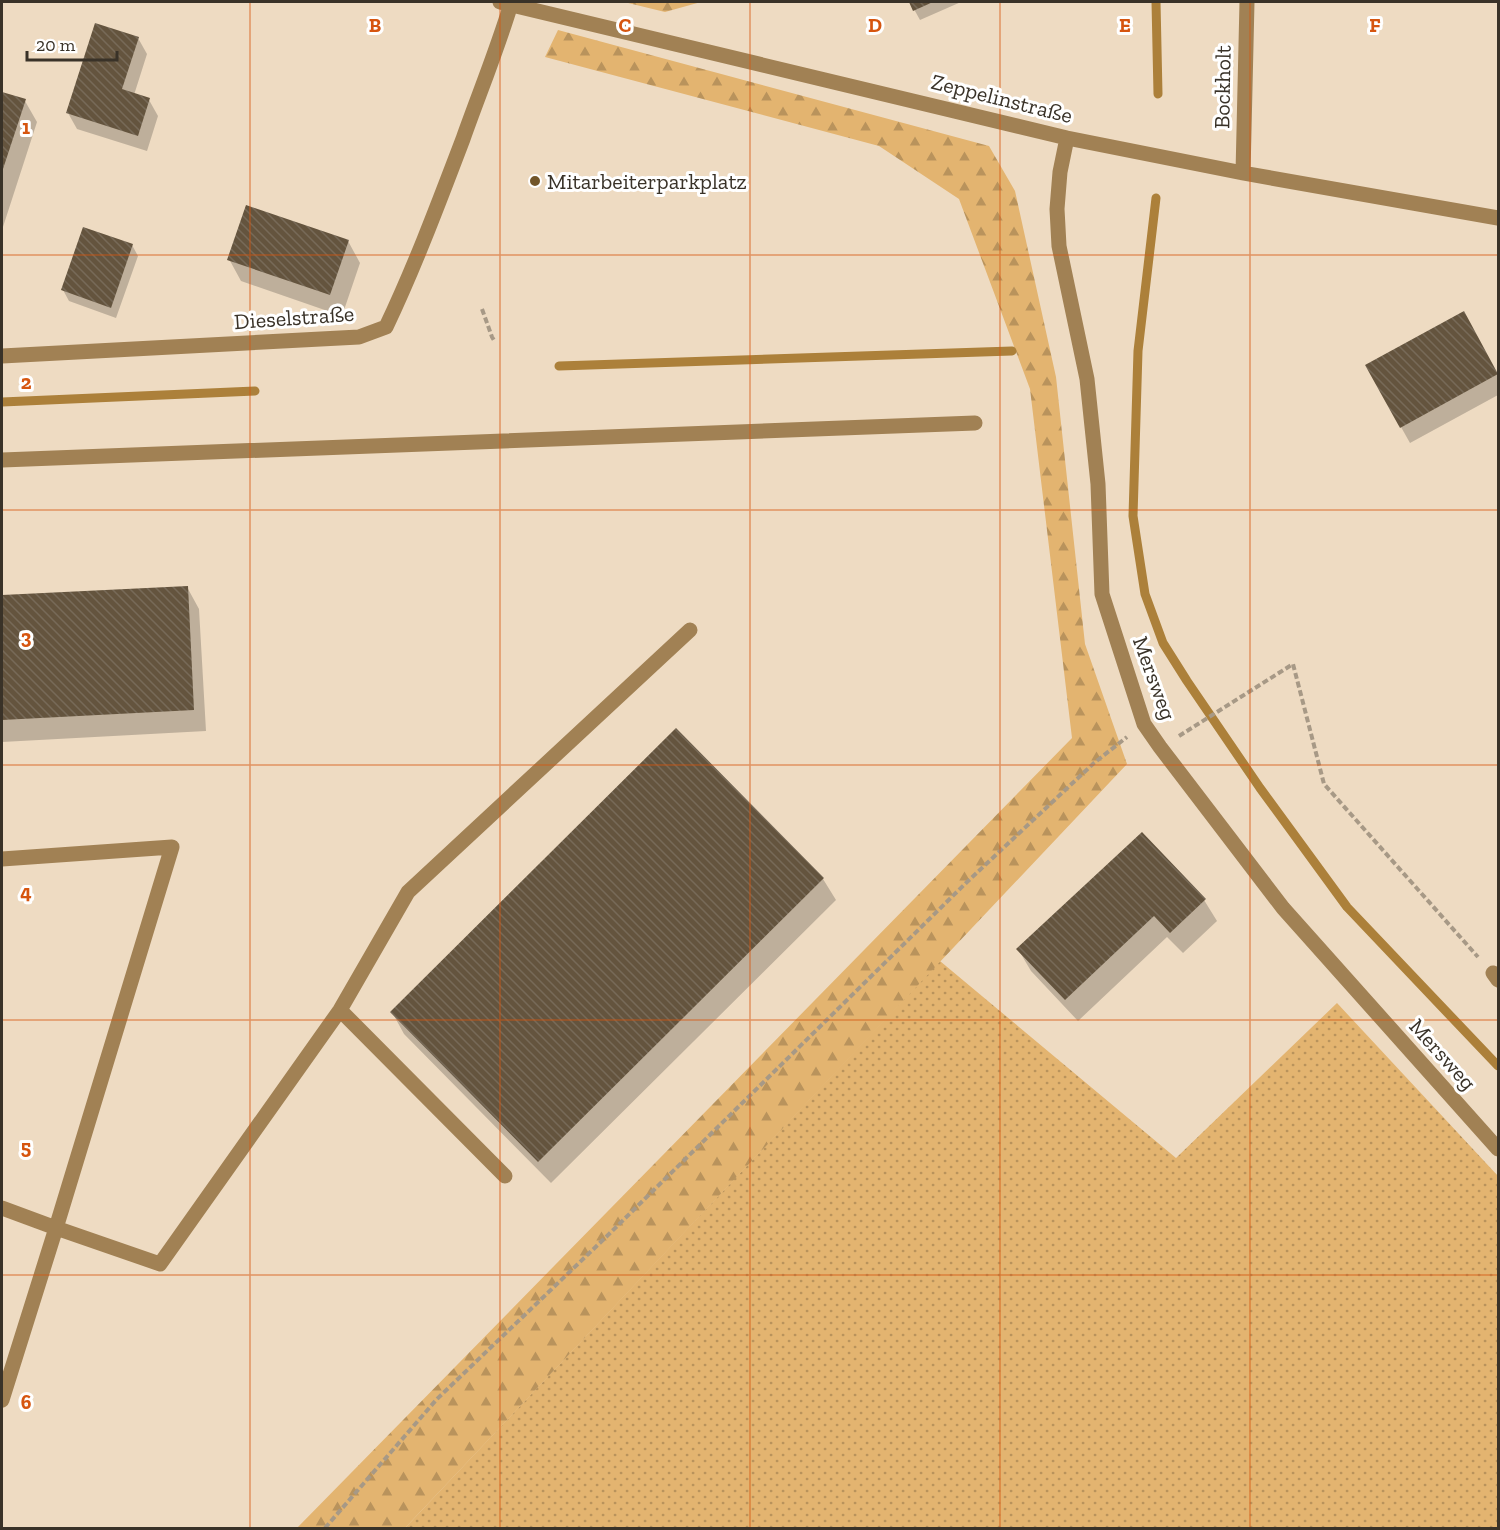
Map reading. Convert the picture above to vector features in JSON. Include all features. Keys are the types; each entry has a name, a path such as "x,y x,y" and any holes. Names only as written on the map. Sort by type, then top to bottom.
{"street":[{"name":"Bockholt","path":"1243,173 1247,2"},
{"name":"Zeppelinstraße","path":"506,3 1067,138 1243,173 1498,218"},
{"name":"Dieselstraße","path":"2,356 359,337 386,327 440,198 498,44 506,3"},
{"name":"Mersweg","path":"1067,138 1060,172 1057,209 1059,246 1087,379 1098,484 1102,594 1144,724 1283,908 1498,1149"},
{"path":"2,460 975,423"},
{"path":"2,1208 160,1264 340,1010 408,892 690,630"},
{"path":"2,859 172,848 2,1400"},
{"path":"340,1010 505,1176"}],"path":[{"path":"482,309 495,342"},
{"path":"1200,723 1293,664 1323,784 1496,977"},
{"path":"325,1528 437,1399 605,1238 967,882 1094,763 1144,724"}],"green space":[{"path":"624,2 701,2 665,12"},
{"path":"558,30 989,146 1015,191 1056,377 1085,644 1127,764 405,1528 297,1528 1072,738 1030,389 959,199 879,146 545,57"},
{"path":"940,961 1176,1158 1337,1003 1498,1176 1498,1528 405,1528"}],"building":[{"path":"909,2 933,2 913,11"},
{"path":"95,23 139,37 122,89 150,98 138,136 66,113"},
{"path":"2,92 26,99 2,172"},
{"path":"246,205 349,240 330,295 227,260"},
{"path":"83,227 133,244 111,308 61,290"},
{"path":"1464,311 1498,374 1400,428 1365,365"},
{"path":"188,586 194,710 2,720 2,595"},
{"path":"676,728 824,878 538,1162 390,1012"},
{"path":"1142,832 1206,899 1170,933 1154,916 1065,1000 1016,949"}],"waterway":[{"path":"1156,2 1158,94"},
{"path":"1156,198 1138,351 1133,516 1145,594 1163,643 1260,788 1347,907 1498,1066"},
{"path":"559,366 1012,351"},
{"path":"2,402 255,391"}],"place":[{"name":"Mitarbeiterparkplatz","path":"535,181"}]}
